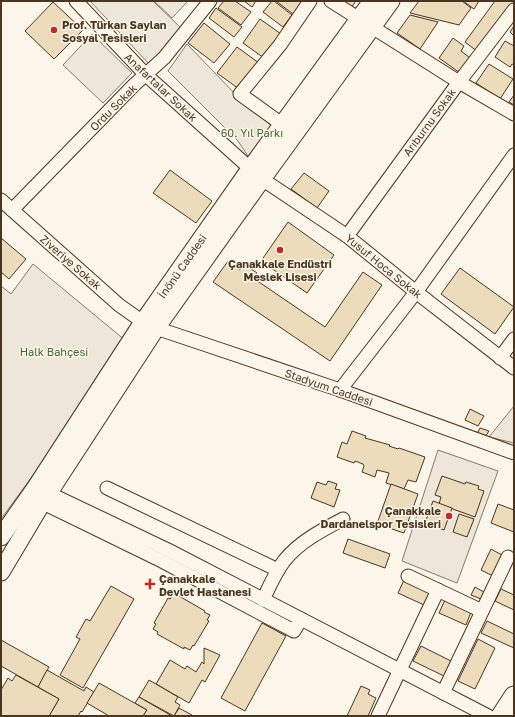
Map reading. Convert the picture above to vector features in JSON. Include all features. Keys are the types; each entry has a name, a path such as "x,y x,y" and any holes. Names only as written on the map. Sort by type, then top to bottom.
{"highway":[{"path":"491,715 514,696"}],"main road":[{"name":"İnönü Caddesi","path":"1,537 39,495 150,325 256,174 366,23 372,1"},
{"name":"İnönü Caddesi","path":"256,174 283,125 366,23 391,1"},
{"path":"3,565 39,495"}],"street":[{"name":"Anafartalar Sokak","path":"76,1 146,75 256,174"},
{"name":"Ordu Sokak","path":"12,210 134,85 164,58 210,1"},
{"path":"283,125 240,94 280,44 310,1"},
{"path":"331,1 458,82 514,114"},
{"name":"Arıburnu Sokak","path":"347,236 458,82 514,10"},
{"path":"340,390 416,292 514,155"},
{"name":"Yusuf Hoca Sokak","path":"256,174 347,236 514,368"},
{"name":"Ziveriye Sokak","path":"1,200 119,304 150,325"},
{"name":"Stadyum Caddesi","path":"150,325 340,390 514,453"},
{"path":"500,358 514,339"},
{"path":"107,488 278,570"},
{"path":"39,495 168,550 399,671 491,715"},
{"path":"39,495 294,631 301,619"},
{"path":"262,600 278,570 292,552 322,530 343,519"},
{"path":"443,693 508,557"},
{"path":"408,576 482,611"},
{"path":"378,716 438,590"}],"green space":[{"path":"154,1 188,1 172,18"},
{"name":"60. Yıl Parkı","path":"187,44 239,98 275,129 252,162 238,141 168,71"},
{"name":"Halk Bahçesi","path":"33,264 126,341 56,444 1,519 1,286 11,294"},
{"name":"Çanakkale Dardanelspor Tesisleri","path":"438,450 498,471 457,583 402,561"}],"shaded area":[{"path":"90,1 153,1 182,29 150,65"},
{"path":"92,34 132,73 103,103 63,65"},
{"path":"514,406 514,443 489,437"}],"building":[{"path":"224,1 235,1 251,12 241,25 218,8"},
{"path":"244,1 256,1 252,7"},
{"path":"272,1 292,15 283,27 263,12"},
{"path":"276,1 302,1 302,2 293,14"},
{"path":"339,1 356,1 350,9"},
{"path":"419,1 462,1 471,8 459,25 410,13"},
{"path":"463,1 479,1 474,9"},
{"path":"495,1 514,2 478,52 465,42"},
{"name":"Prof. Türkan Saylan Sosyal Tesisleri","path":"53,2 83,30 54,59 25,31"},
{"path":"216,8 242,27 234,37 209,18"},
{"path":"410,15 438,22 420,49 397,33"},
{"path":"260,19 281,34 264,58 243,43"},
{"path":"204,23 230,44 214,63 188,43"},
{"path":"514,26 514,36 510,32"},
{"path":"453,38 464,46 461,51 470,58 460,73 439,58"},
{"path":"505,41 514,46 514,65 512,64 510,67 495,57"},
{"path":"237,47 259,63 239,89 217,73"},
{"path":"489,64 513,79 500,99 476,83"},
{"path":"514,95 514,105 509,102"},
{"path":"170,170 212,201 196,223 153,193"},
{"path":"304,173 329,191 317,208 291,189"},
{"path":"288,222 334,255 307,293 261,261"},
{"path":"1,238 26,259 9,279 1,272"},
{"path":"228,261 240,270 244,264 257,273 253,278 325,327 363,272 382,285 330,361 213,282"},
{"path":"460,268 514,307 495,334 441,294"},
{"path":"470,409 484,416 478,426 465,420"},
{"path":"480,428 489,431 485,437 477,434"},
{"path":"352,431 366,436 365,438 425,457 416,482 408,480 404,489 386,483 389,473 377,470 375,477 362,472 364,466 363,464 355,461 354,463 337,457 342,442 347,444"},
{"path":"442,476 465,484 466,482 479,486 478,489 484,491 475,517 439,504 441,497 435,495"},
{"path":"328,481 337,484 335,489 340,490 334,507 311,498 317,482 326,485"},
{"path":"391,484 418,494 404,533 377,524"},
{"path":"433,501 452,508 444,530 425,523"},
{"path":"498,504 514,510 514,532 491,523"},
{"path":"459,514 474,519 467,537 453,532"},
{"path":"348,539 390,554 385,568 343,553"},
{"path":"491,549 502,555 493,576 481,570"},
{"path":"404,580 430,592 424,605 398,593"},
{"path":"111,586 134,599 83,688 60,675 80,639 76,637 86,619 90,621"},
{"path":"475,587 484,592 481,599 471,595"},
{"path":"501,589 514,595 514,610 495,601"},
{"path":"173,594 178,597 179,596 210,615 207,620 209,621 190,650 184,647 184,649 157,634 158,632 153,629 156,624 154,623 168,598 170,599"},
{"path":"445,600 471,612 466,625 439,613"},
{"path":"487,621 514,634 514,648 481,633"},
{"path":"262,623 286,636 245,711 221,698"},
{"path":"478,639 495,648 475,689 458,681"},
{"path":"1,640 49,667 38,687 1,666"},
{"path":"421,646 451,661 444,676 413,661"},
{"path":"204,648 220,655 205,682 202,680 189,703 156,684 170,660 185,669 187,666 196,672 202,662 204,664"},
{"path":"47,670 84,691 86,687 94,692 78,716 49,716 59,699 38,687"},
{"path":"16,675 59,699 49,716 1,716 1,690 8,678 12,681"},
{"path":"149,680 178,697 175,702 180,705 174,716 139,697"},
{"path":"99,683 147,710 143,716 109,716 87,703"},
{"path":"361,686 370,690 368,694 376,698 368,716 347,716"},
{"path":"139,697 172,716 143,716 147,710 135,703"},
{"path":"179,708 192,715 174,716"}],"place":[{"name":"Prof. Türkan Saylan Sosyal Tesisleri","path":"54,30"},
{"name":"Çanakkale Endüstri Meslek Lisesi","path":"280,250"},
{"name":"Çanakkale Dardanelspor Tesisleri","path":"449,516"},
{"name":"Çanakkale Devlet Hastanesi","path":"150,584"}]}
